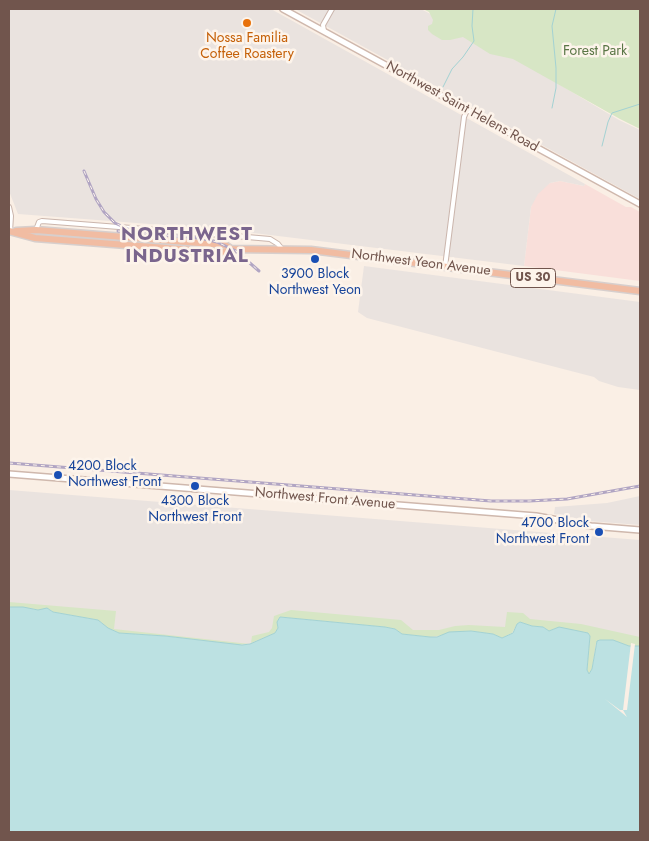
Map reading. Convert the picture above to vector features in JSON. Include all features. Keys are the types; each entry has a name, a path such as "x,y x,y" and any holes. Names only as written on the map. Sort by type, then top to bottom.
{"highway":[{"name":"Northwest Yeon Avenue","path":"10,232 36,230 225,245 230,249"},
{"name":"Northwest Yeon Avenue","path":"10,232 35,238 218,252 225,252 230,249 282,249 337,253 640,291"}],"main road":[{"name":"Northwest Saint Helens Road","path":"283,9 640,204"},
{"name":"Northwest Front Avenue","path":"9,474 536,516 590,526 640,530"}],"street":[{"path":"324,31 323,25 332,9"},
{"path":"445,267 464,117 467,110"},
{"path":"9,207 11,216 10,232"},
{"path":"36,230 39,222 42,222 247,237 270,239 282,249"}],"shaded area":[{"path":"9,9 271,9 585,184 584,186 560,181 550,183 538,194 531,207 524,266 229,230 18,214 9,191"},
{"path":"295,9 421,9 530,67 619,120 640,130 640,199"},
{"path":"560,181 584,186 585,184 626,207 631,207 640,212 640,281 524,266 533,200 542,188 550,183"},
{"path":"364,266 640,302 640,390 618,387 599,381 594,377 367,318 358,312"},
{"path":"9,490 640,540 640,646 629,646 613,640 597,641 592,669 589,674 587,670 590,636 588,633 559,627 549,631 543,627 520,622 512,633 502,638 493,634 471,631 448,632 437,637 430,637 402,634 395,629 385,627 280,617 277,631 269,636 268,648 249,646 249,644 236,645 165,636 119,633 110,630 109,643 9,631 9,621 39,625 42,610 9,607","holes":["46,609 53,612 96,620 90,625 77,630 47,626 44,622","100,622 106,627 102,633 85,631"]},
{"path":"640,496 640,525 589,521 554,514 555,507 607,503"}],"green space":[{"name":"Forest Park","path":"423,9 640,9 640,129 513,59 490,54 463,37 442,40 428,30 428,26 432,24 433,20 429,12"},
{"path":"9,602 116,611 114,629 250,644 236,645 165,636 119,633 108,628 98,620 53,612 49,609 38,610 9,607"},
{"path":"291,610 401,620 413,630 439,630 469,625 505,627 507,612 523,613 530,619 581,624 640,637 640,646 629,646 613,640 600,640 596,643 592,669 589,674 587,670 590,636 588,633 557,628 549,631 543,627 520,622 512,633 502,638 493,634 471,631 430,637 402,634 395,629 385,627 280,617 275,633 251,643 252,636 269,632 272,628 274,616"}],"water":[{"path":"9,607 38,610 47,608 53,612 98,620 108,628 119,633 242,645 250,644 275,633 280,617 385,627 395,629 402,634 430,637 437,637 449,632 471,631 493,634 502,638 513,633 520,622 543,627 549,631 559,627 588,633 590,636 587,670 589,674 592,669 597,641 613,640 629,646 640,646 640,832 9,832"}],"pier":[{"path":"631,643 635,644 627,710 623,710"},
{"path":"605,699 620,710 623,710 627,717"}],"waterway":[{"path":"443,87 452,69 474,41 472,26 473,9"},
{"path":"552,108 556,88 552,26 556,9"},
{"path":"602,146 612,113 640,104"}],"railway":[{"path":"84,171 104,212 115,223 130,230"},
{"path":"118,231 200,238 217,242 236,251 259,271"},
{"path":"9,463 491,501 567,499 640,486"}],"place":[{"name":"Nossa Familia Coffee Roastery","path":"247,23"},
{"name":"3900 Block Northwest Yeon","path":"315,259"},
{"name":"4200 Block Northwest Front","path":"58,475"},
{"name":"4300 Block Northwest Front","path":"195,486"},
{"name":"4700 Block Northwest Front","path":"599,532"}],"district":[{"name":"NORTHWEST INDUSTRIAL","path":"187,246"}]}
